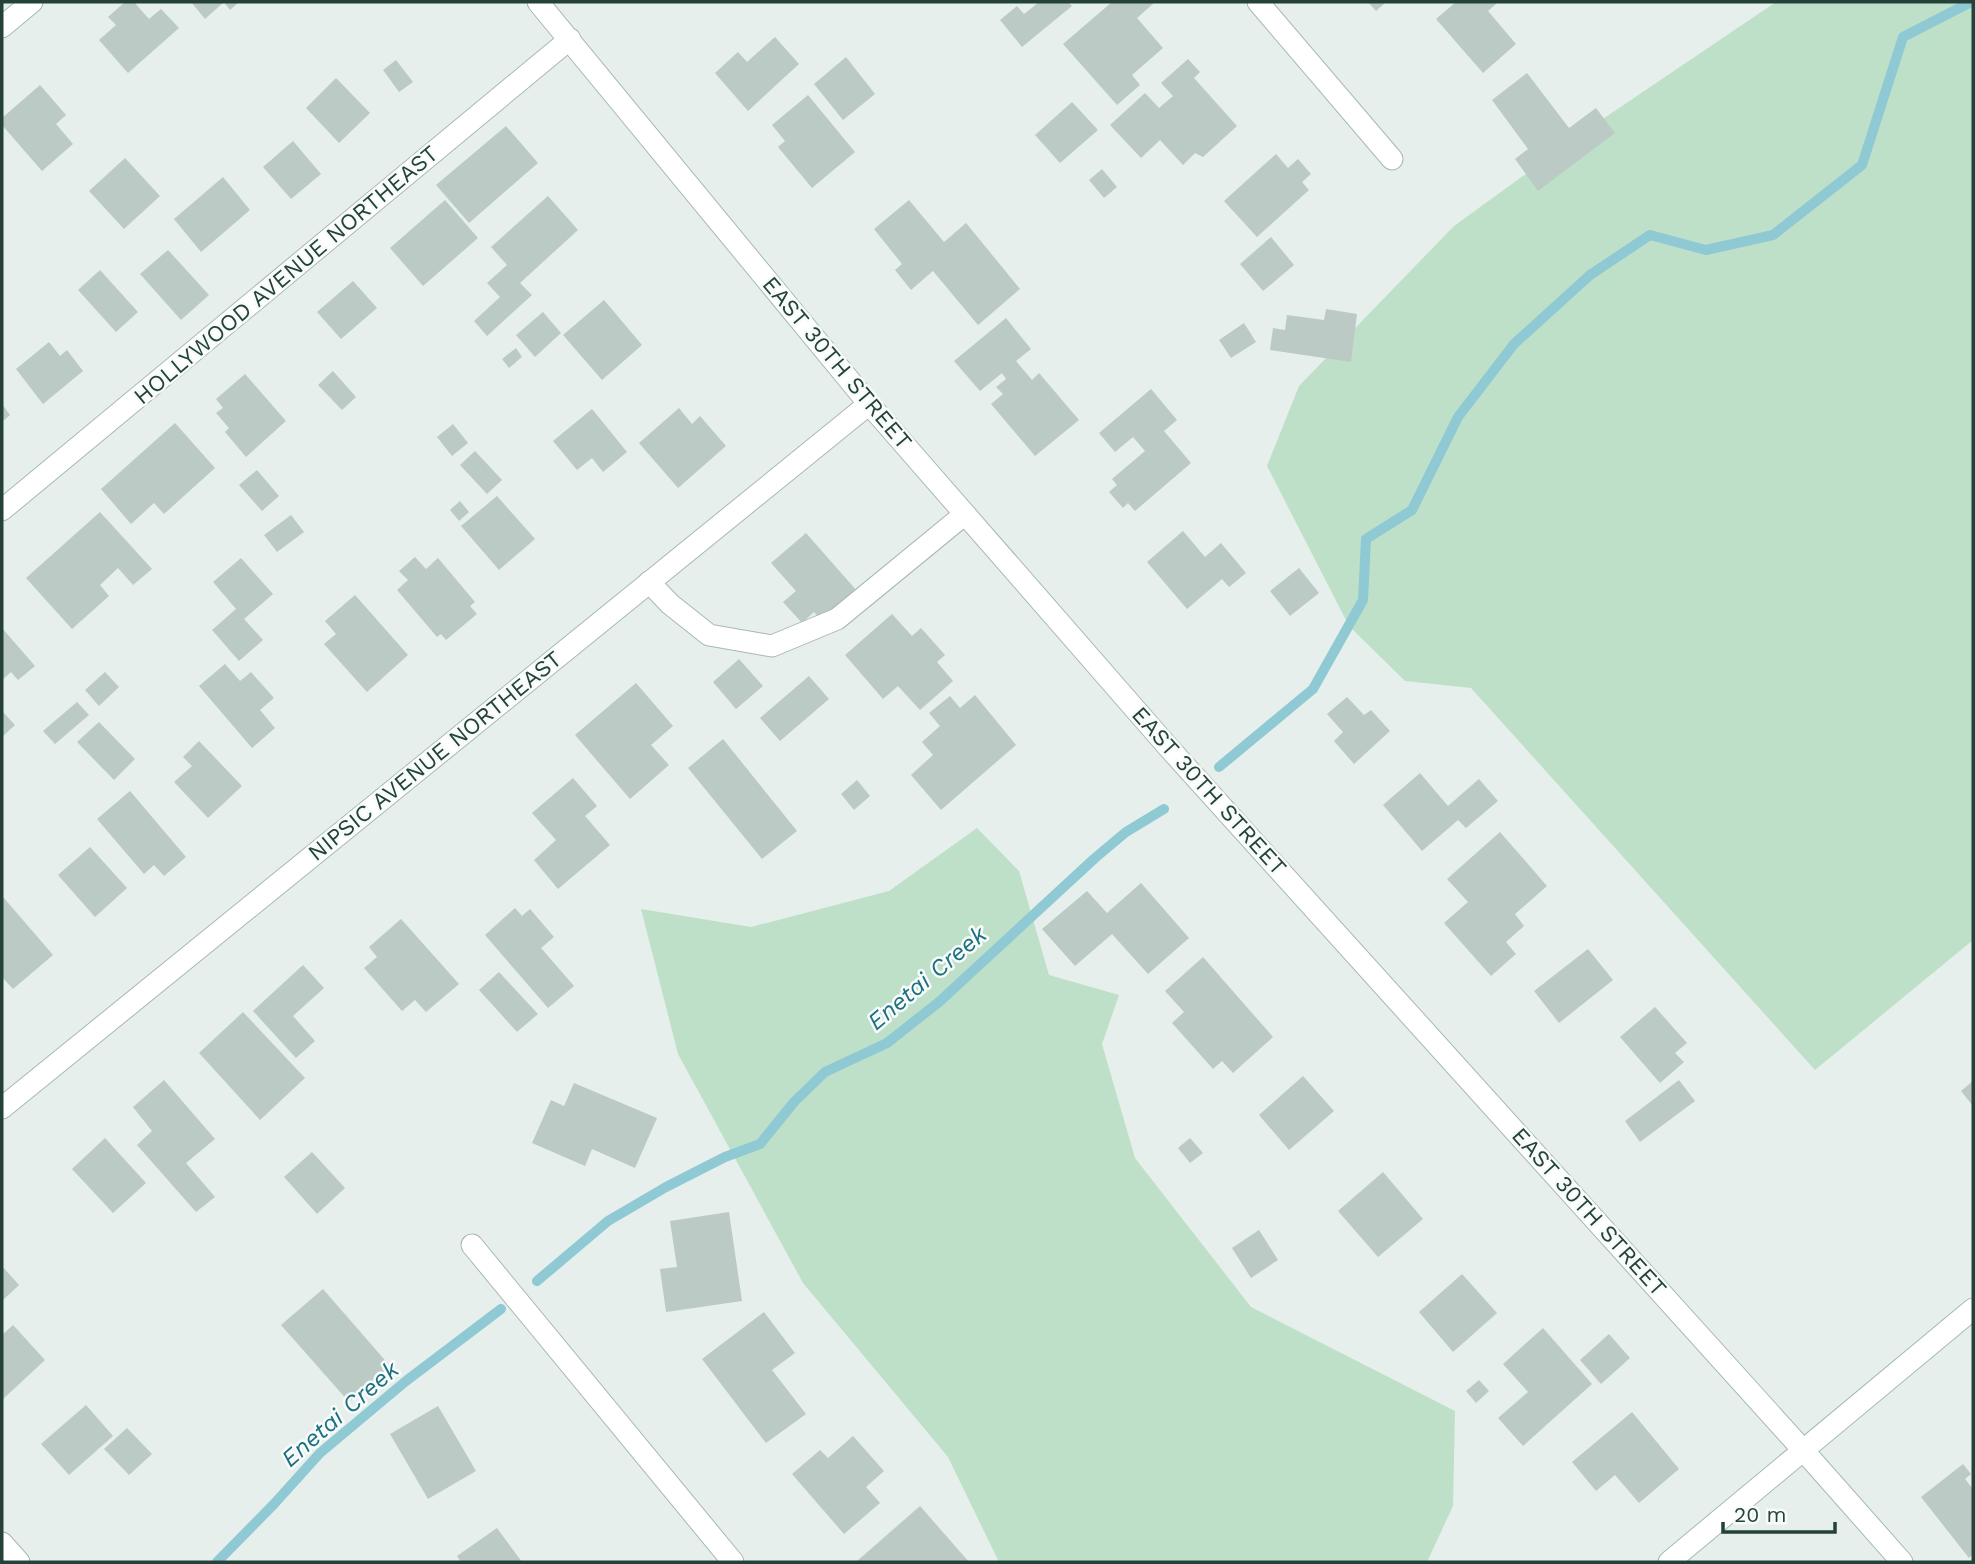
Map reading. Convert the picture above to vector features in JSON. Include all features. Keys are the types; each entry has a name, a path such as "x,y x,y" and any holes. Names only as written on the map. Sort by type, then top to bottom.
{"street":[{"path":"2,27 32,2"},
{"name":"EAST 30TH STREET","path":"538,2 869,404 1169,748 1902,1562"},
{"path":"1258,2 1392,159"},
{"name":"HOLLYWOOD AVENUE NORTHEAST","path":"2,510 570,39"},
{"name":"NIPSIC AVENUE NORTHEAST","path":"2,1108 869,404"},
{"path":"649,582 670,604 709,635 772,646 837,619 965,514"},
{"path":"472,1245 733,1562"},
{"path":"1669,1562 1973,1309"},
{"path":"2,1543 19,1562"}],"green space":[{"path":"1776,2 1973,2 1973,940 1815,1070 1471,688 1405,681 1349,626 1267,466 1299,386 1454,226 1585,131"},
{"path":"977,828 1019,871 1049,975 1119,995 1102,1044 1135,1158 1251,1307 1455,1411 1453,1506 1427,1562 999,1562 948,1457 803,1283 678,1054 641,909 751,927 889,891"}],"building":[{"path":"125,2 134,2 149,19 161,9 179,28 128,73 99,40 116,25 108,17"},
{"path":"191,2 224,2 205,19"},
{"path":"224,2 239,2 230,10"},
{"path":"1039,2 1068,2 1072,6 1022,47 1000,20 1017,6 1024,14"},
{"path":"1112,2 1155,2 1137,18 1163,48 1132,75 1140,85 1117,105 1063,44"},
{"path":"1368,2 1386,2 1376,11"},
{"path":"1456,2 1498,2 1488,11 1516,44 1483,73 1436,19"},
{"path":"775,37 799,64 748,111 715,73 738,52 747,62"},
{"path":"846,57 875,94 843,120 814,84"},
{"path":"1188,59 1200,72 1194,78 1237,126 1203,157 1195,153 1183,165 1160,140 1141,158 1110,125 1145,93 1159,108 1173,96 1161,83"},
{"path":"396,60 413,82 399,92 383,70"},
{"path":"1527,73 1569,128 1596,108 1615,133 1538,191 1515,159 1528,149 1492,100"},
{"path":"336,78 370,113 339,143 306,108"},
{"path":"40,85 66,115 56,124 73,144 42,171 2,125 2,118"},
{"path":"808,95 855,152 812,188 778,147 785,141 772,125"},
{"path":"1072,102 1098,130 1060,163 1035,135"},
{"path":"506,126 538,163 469,223 436,185"},
{"path":"293,141 321,174 291,199 263,167"},
{"path":"1276,154 1288,168 1298,159 1311,174 1302,182 1309,190 1257,237 1224,201"},
{"path":"125,158 160,196 124,229 89,191"},
{"path":"1102,169 1117,187 1104,198 1089,180"},
{"path":"223,177 250,210 201,252 174,219"},
{"path":"548,196 578,230 520,283 532,295 487,336 474,321 500,297 487,283 507,265 491,247"},
{"path":"445,200 478,238 423,286 390,248"},
{"path":"909,200 944,242 966,223 1020,289 978,325 933,271 911,290 895,270 902,264 874,229"},
{"path":"1271,237 1294,265 1263,291 1240,264"},
{"path":"168,250 209,295 181,320 140,274"},
{"path":"100,270 138,312 116,332 78,290"},
{"path":"353,281 377,308 341,339 317,312"},
{"path":"604,300 642,345 602,380 563,335"},
{"path":"1326,309 1357,314 1351,362 1270,350 1273,328 1285,330 1287,315 1324,320"},
{"path":"543,312 561,333 535,357 516,335"},
{"path":"1006,318 1031,349 1016,361 1032,380 1039,373 1079,420 1035,456 991,404 1003,394 996,387 1006,379 1002,373 980,391 954,361"},
{"path":"1244,323 1256,342 1231,358 1219,340"},
{"path":"49,342 60,356 67,350 83,371 43,404 16,369"},
{"path":"516,348 522,357 509,368 502,359"},
{"path":"333,371 356,397 342,410 318,385"},
{"path":"245,374 286,421 246,457 225,432 229,428 216,413 223,408 216,399"},
{"path":"1151,389 1177,420 1164,431 1191,463 1135,511 1128,503 1123,508 1109,492 1117,485 1112,479 1145,451 1133,437 1115,452 1099,433"},
{"path":"2,404 10,415 2,422"},
{"path":"679,408 692,424 700,416 726,446 678,488 639,443"},
{"path":"592,409 627,452 603,472 592,458 577,470 553,441"},
{"path":"175,423 215,468 164,514 154,503 131,524 101,489"},
{"path":"453,424 468,443 452,456 437,437"},
{"path":"475,451 502,480 487,494 460,465"},
{"path":"257,470 279,496 262,511 239,485"},
{"path":"497,496 535,539 499,570 461,526"},
{"path":"460,501 469,512 459,521 450,510"},
{"path":"100,512 152,569 133,585 118,568 100,585 109,596 72,629 26,578"},
{"path":"291,515 304,532 277,552 264,535"},
{"path":"1183,531 1205,557 1221,543 1246,573 1229,587 1222,579 1187,609 1147,562"},
{"path":"806,533 857,591 822,622 814,612 802,623 783,602 796,591 771,563"},
{"path":"415,557 426,569 438,558 475,602 470,606 477,614 446,640 441,634 437,637 397,590 408,580 399,571"},
{"path":"241,558 273,594 244,619 263,640 239,661 212,630 236,609 213,582"},
{"path":"1299,568 1319,593 1290,616 1270,591"},
{"path":"355,595 408,655 367,692 324,644 336,634 325,621"},
{"path":"892,614 912,636 921,628 945,655 937,662 953,681 920,710 898,686 883,699 845,655"},
{"path":"2,628 35,666 18,680 11,672 2,680"},
{"path":"739,659 763,686 736,709 713,682"},
{"path":"225,664 240,681 251,672 274,698 260,710 275,728 252,748 199,686"},
{"path":"105,672 119,687 99,706 85,690"},
{"path":"809,676 829,699 780,741 760,718"},
{"path":"636,683 673,726 651,745 669,765 630,799 575,735"},
{"path":"975,695 1016,745 941,810 911,775 933,755 922,742 940,726 929,713 950,696 960,708"},
{"path":"1347,697 1364,715 1371,710 1390,731 1354,764 1334,741 1343,732 1327,714"},
{"path":"77,702 89,715 55,744 43,731"},
{"path":"2,711 15,725 2,737"},
{"path":"99,722 135,759 114,780 77,742"},
{"path":"723,739 797,831 762,859 688,768"},
{"path":"199,741 242,786 208,818 174,782 192,766 183,757"},
{"path":"1420,773 1448,806 1479,779 1498,801 1466,828 1458,820 1422,851 1383,805"},
{"path":"573,778 597,806 585,816 610,845 558,889 534,860 556,840 532,813"},
{"path":"857,780 870,796 854,810 841,794"},
{"path":"130,791 186,857 164,876 154,865 144,874 97,819"},
{"path":"1500,832 1547,886 1515,914 1524,926 1506,942 1516,954 1491,976 1444,923 1468,902 1447,879"},
{"path":"90,847 127,888 95,917 58,875"},
{"path":"1141,883 1189,938 1148,974 1112,934 1075,966 1042,929 1087,891 1107,913"},
{"path":"3,897 53,955 13,989 2,977"},
{"path":"515,908 522,916 530,909 554,937 541,948 574,986 548,1008 485,935"},
{"path":"401,919 459,984 426,1012 415,1000 402,1011 364,968 377,957 369,947"},
{"path":"1588,949 1613,980 1559,1023 1534,991"},
{"path":"1203,957 1273,1037 1233,1073 1222,1061 1213,1069 1172,1023 1184,1012 1165,991"},
{"path":"303,965 324,988 293,1016 315,1041 296,1058 253,1011"},
{"path":"499,972 538,1014 517,1032 479,990"},
{"path":"1655,1007 1687,1043 1675,1053 1684,1062 1660,1083 1620,1037"},
{"path":"243,1012 305,1078 260,1120 199,1053"},
{"path":"1303,1076 1334,1111 1289,1150 1259,1115"},
{"path":"164,1080 215,1139 186,1163 215,1197 196,1212 137,1145 152,1131 133,1107"},
{"path":"1679,1080 1695,1101 1640,1142 1625,1121"},
{"path":"1973,1081 1973,1106 1961,1091"},
{"path":"574,1083 657,1118 635,1168 592,1149 585,1166 532,1143 551,1100 564,1106"},
{"path":"105,1138 146,1183 113,1213 72,1169"},
{"path":"1190,1138 1203,1153 1190,1163 1178,1148"},
{"path":"312,1152 345,1188 317,1214 284,1177"},
{"path":"1383,1172 1423,1219 1378,1257 1338,1211"},
{"path":"729,1212 742,1301 666,1312 660,1269 677,1267 670,1221"},
{"path":"1259,1230 1278,1260 1251,1278 1232,1248"},
{"path":"2,1266 19,1285 2,1301"},
{"path":"1462,1274 1497,1313 1453,1352 1419,1312"},
{"path":"323,1289 390,1366 349,1402 281,1325"},
{"path":"764,1312 795,1353 772,1370 806,1414 766,1443 702,1359"},
{"path":"13,1325 45,1360 2,1400 2,1335"},
{"path":"1543,1328 1592,1384 1523,1446 1498,1418 1528,1392 1503,1364"},
{"path":"1609,1334 1630,1358 1601,1384 1580,1360"},
{"path":"1479,1380 1489,1391 1476,1403 1466,1391"},
{"path":"86,1405 113,1436 69,1475 41,1444"},
{"path":"438,1406 476,1471 428,1499 390,1434"},
{"path":"1632,1412 1679,1469 1639,1503 1615,1475 1596,1491 1572,1462"},
{"path":"127,1428 152,1454 129,1475 104,1449"},
{"path":"853,1436 884,1471 866,1487 880,1503 844,1534 792,1474 820,1450 828,1458"},
{"path":"1963,1464 1971,1474 1965,1479 1973,1489 1973,1554 1969,1558 1921,1497"},
{"path":"920,1506 969,1562 856,1562"},
{"path":"497,1528 522,1562 461,1562 457,1556"}],"waterway":[{"name":"Enetai Creek","path":"1219,767 1313,689 1363,600 1366,539 1412,510 1458,417 1514,344 1590,275 1650,235 1706,250 1773,235 1862,165 1903,37 1971,2"},
{"name":"Enetai Creek","path":"537,1281 608,1221 725,1157 760,1144 794,1102 825,1072 887,1043 939,1002 1095,858 1126,832 1164,809"},
{"name":"Enetai Creek","path":"217,1562 320,1453 406,1381 501,1309"}]}
